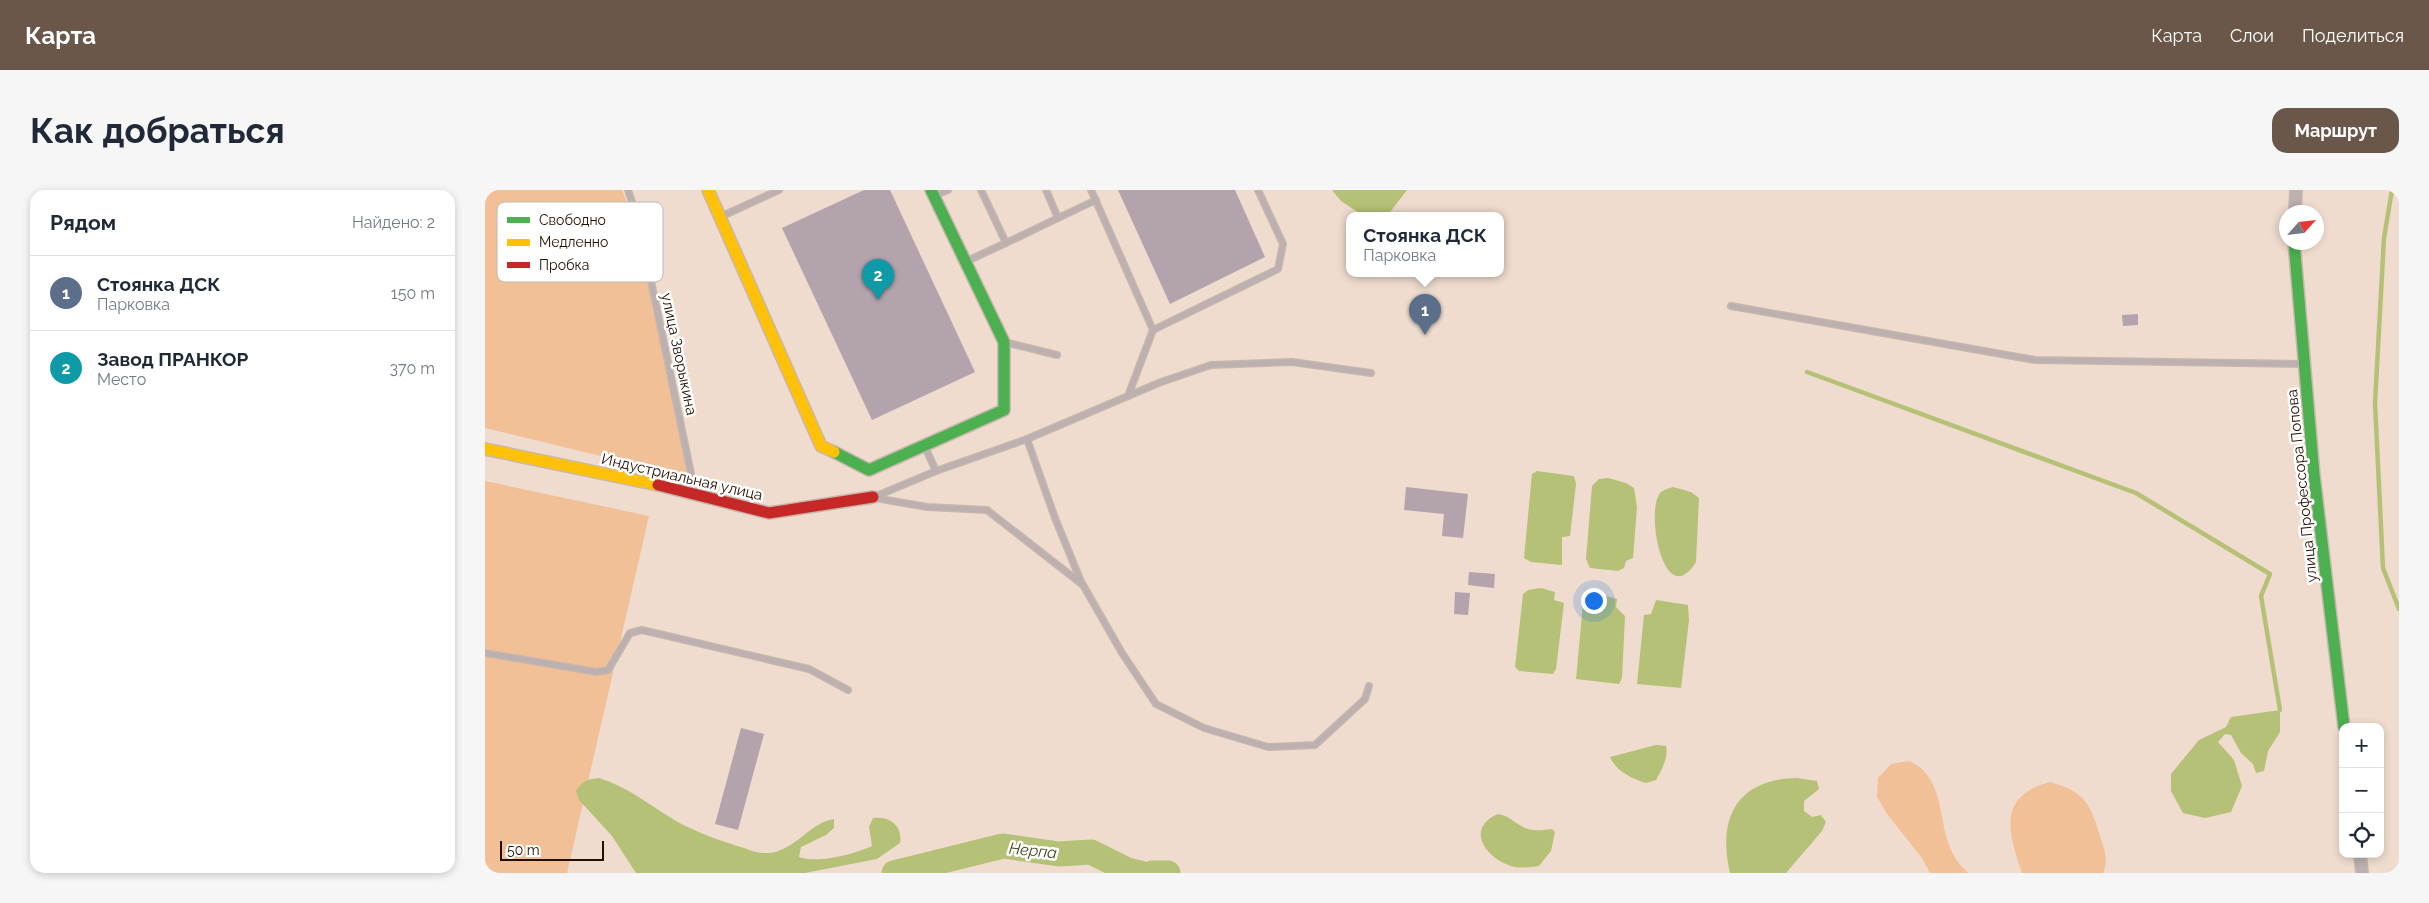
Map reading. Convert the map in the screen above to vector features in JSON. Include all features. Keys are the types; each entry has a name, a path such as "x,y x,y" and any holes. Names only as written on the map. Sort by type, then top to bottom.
{"street":[{"path":"708,190 821,446 869,470 1003,410 1004,342 932,193"},
{"path":"2295,205 2296,190"},
{"name":"улица Профессора Попова","path":"2295,250 2314,475 2345,723"},
{"name":"Индустриальная улица","path":"485,449 695,494 769,513 873,497"},
{"path":"2360,858 2362,873"}],"lane":[{"name":"улица Зворыкина","path":"628,190 632,202"},
{"path":"721,217 779,190"},
{"path":"932,193 948,190"},
{"path":"981,190 1006,243"},
{"path":"1046,190 1057,218"},
{"path":"1091,190 1153,330"},
{"path":"1128,396 1153,330 1278,269 1283,244 1258,190"},
{"path":"965,262 1096,200"},
{"name":"улица Зворыкина","path":"651,282 695,494"},
{"path":"1731,306 2035,360 2304,364"},
{"path":"1004,342 1057,354"},
{"path":"873,497 936,471 1027,439 1128,396 1211,365 1292,362 1371,373"},
{"path":"1027,439 1055,518 1083,585 1122,653 1156,704 1204,728 1268,747 1315,745 1365,699 1369,686"},
{"path":"924,446 936,471"},
{"path":"873,497 927,507 987,510 1083,585"},
{"path":"485,653 597,672 607,670 630,633 642,630 809,669 848,690"}],"shaded area":[{"path":"485,190 622,190 627,202 497,202 497,282 649,282 677,393 687,477 485,428"},
{"path":"1332,190 1407,190 1390,212 1358,212 1341,201"},
{"path":"1537,471 1574,476 1576,484 1570,536 1562,537 1562,565 1531,562 1524,558 1532,474"},
{"path":"1608,478 1626,483 1634,488 1637,507 1633,558 1626,561 1624,568 1618,571 1590,568 1586,559 1592,486 1599,479"},
{"path":"485,481 649,516 567,873 485,873"},
{"path":"1673,487 1691,492 1699,498 1696,562 1685,574 1675,576 1667,569 1661,556 1655,523 1655,508 1660,493"},
{"path":"1541,588 1555,592 1554,600 1564,603 1556,669 1553,674 1519,671 1515,667 1523,594 1528,590"},
{"path":"1584,593 1600,594 1617,599 1616,607 1625,616 1622,678 1619,684 1576,679"},
{"path":"1656,600 1688,605 1689,620 1681,688 1637,684 1644,615 1651,614"},
{"path":"2280,710 2280,732 2268,751 2264,771 2256,773 2253,764 2241,753 2231,735 2225,734 2218,742 2234,760 2242,786 2231,812 2205,818 2183,813 2171,791 2171,774 2199,740 2226,727 2231,717"},
{"path":"1656,745 1666,746 1665,759 1656,780 1646,783 1625,774 1610,757"},
{"path":"1909,761 1923,770 1933,784 1950,848 1957,861 1968,873 1930,873 1922,858 1887,814 1877,797 1878,778 1891,764"},
{"path":"599,778 630,792 691,829 759,853 776,852 785,848 825,821 834,819 834,828 826,835 801,847 799,857 825,859 846,855 872,846 869,827 873,818 889,820 894,823 899,831 900,843 877,859 805,873 636,873 612,836 579,800 576,791 581,785 588,780"},
{"path":"1797,778 1817,781 1819,789 1804,801 1804,811 1812,817 1821,815 1826,822 1822,831 1786,873 1730,873 1727,835 1730,819 1736,805 1746,794 1759,786 1776,780"},
{"path":"2050,782 2079,795 2089,807 2105,854 2106,863 2103,873 2022,873 2011,830 2011,817 2014,806 2021,796 2033,788"},
{"path":"1498,814 1509,818 1526,829 1552,829 1555,832 1551,851 1539,866 1514,867 1502,862 1487,850 1482,842 1482,827 1488,820"}],"building":[{"path":"864,190 890,190 975,372 872,420 782,228"},
{"path":"1118,190 1235,190 1265,257 1170,304"},
{"path":"2138,314 2138,325 2123,326 2122,315"},
{"path":"1406,487 1468,494 1463,538 1442,536 1444,514 1404,510"},
{"path":"1469,572 1495,574 1494,588 1468,585"},
{"path":"1455,592 1470,593 1468,615 1454,614"},
{"path":"741,728 764,734 738,830 715,824"}],"waterway":[{"path":"2392,190 2384,238 2375,403 2383,568 2399,609"},
{"path":"1807,372 2136,493 2270,574 2261,596 2280,710"},
{"name":"Нерпа","path":"894,873 1003,846 1059,854 1091,852 1127,870 1140,873"},
{"name":"Нерпа","path":"1152,873 1168,873"}],"traffic: fast":[{"path":"834,452 869,470 1004,410 1004,342 931,190"},
{"path":"2295,250 2314,475 2344,723"}],"traffic: slow":[{"path":"708,190 821,446 834,452"},
{"path":"485,449 658,485"}],"traffic: jam":[{"path":"658,485 769,513 873,497"}],"place":[{"name":"Завод ПРАНКОР","path":"878,300"},
{"name":"Стоянка ДСК","path":"1425,335"}]}
